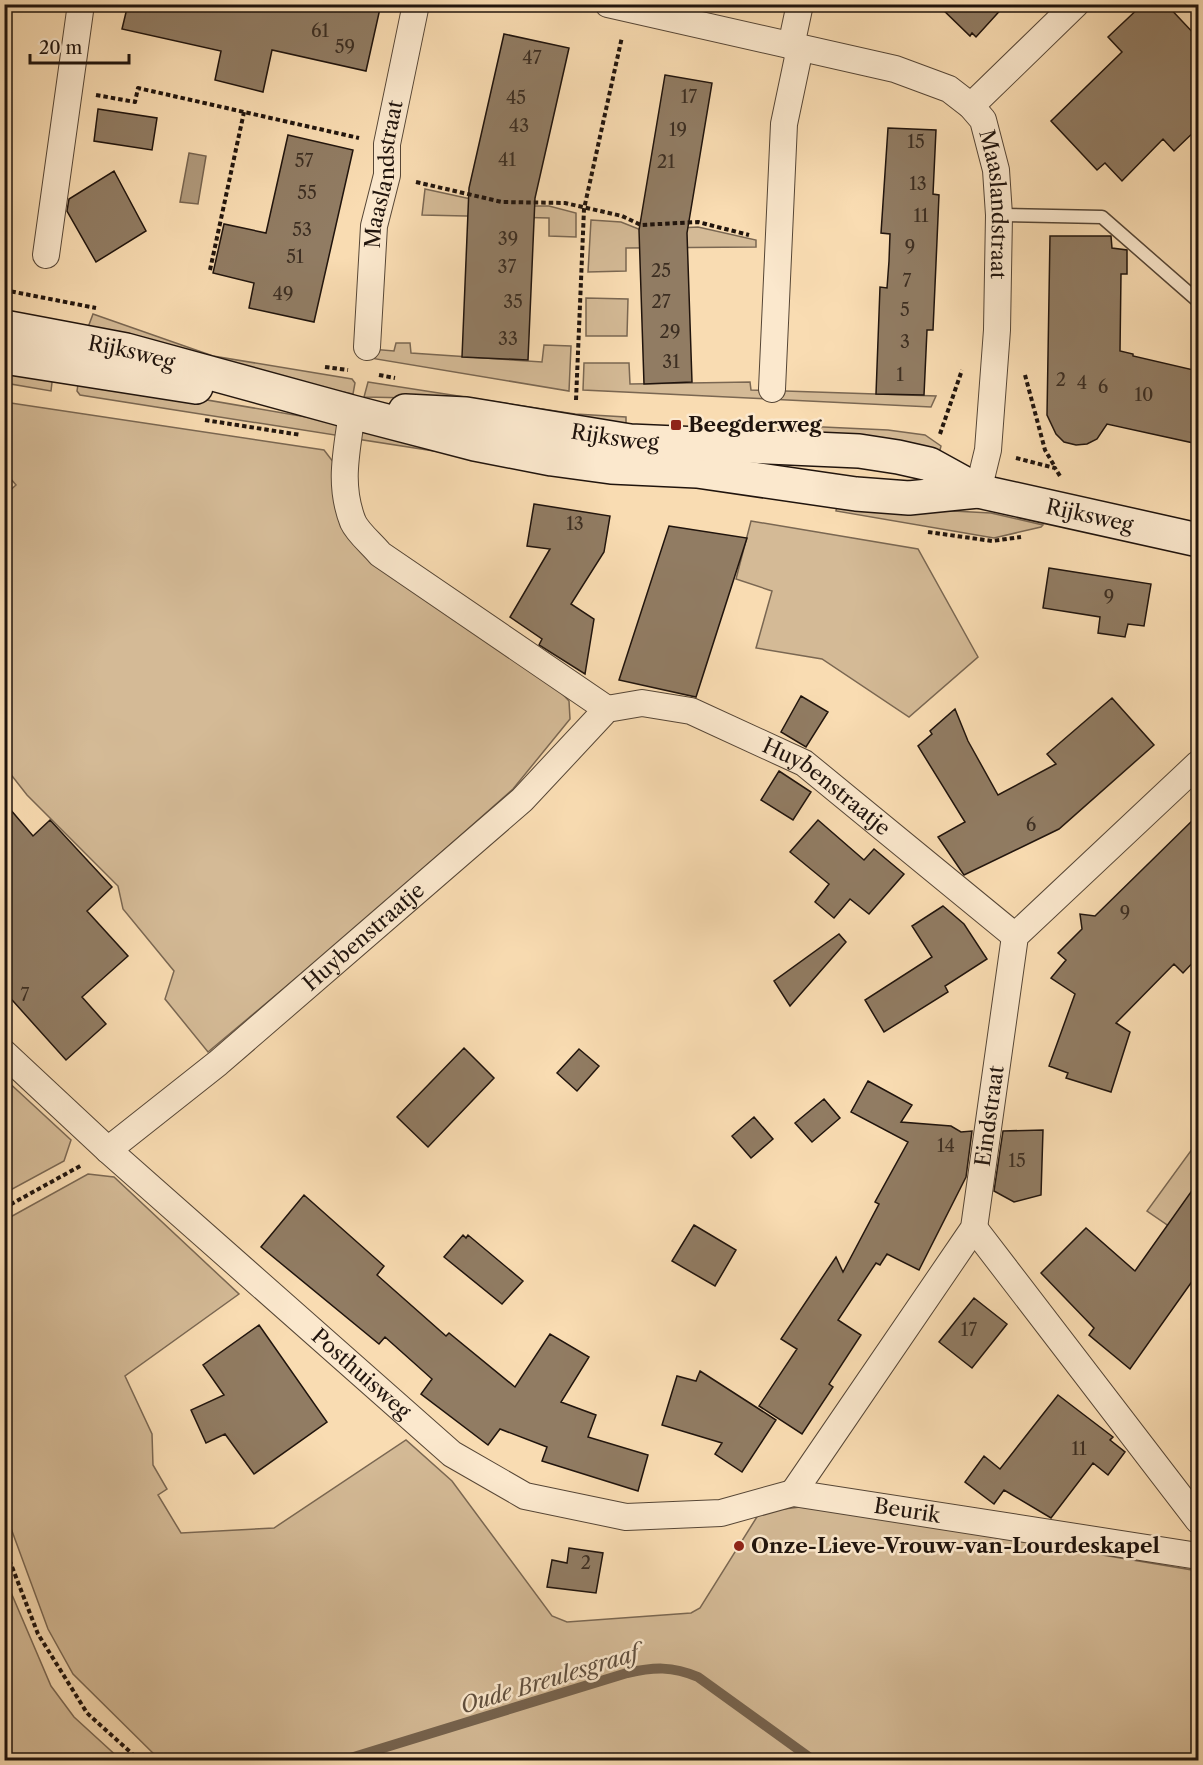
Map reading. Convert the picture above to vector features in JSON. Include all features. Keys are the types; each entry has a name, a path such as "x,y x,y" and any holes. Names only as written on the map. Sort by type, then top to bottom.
{"main road":[{"name":"Rijksweg","path":"4,327 126,350 258,387 350,428 475,444 552,459 611,467 697,471 856,495 909,498 978,491"},
{"name":"Rijksweg","path":"4,357 190,387 258,387"},
{"name":"Rijksweg","path":"350,428 466,414 630,441 859,452 928,464 978,491 1198,540"}],"street":[{"path":"46,255 81,4"},
{"name":"Maaslandstraat","path":"367,347 374,226 387,175 387,144 416,4"},
{"path":"772,389 784,124 800,4"},
{"path":"971,106 1076,4"},
{"name":"Maaslandstraat","path":"618,7 895,69 949,89 971,106 983,120 991,141 996,170 999,215 997,330 988,450 978,491"},
{"path":"350,428 344,463 345,486 354,524 380,554 607,710"},
{"name":"Huybenstraatje","path":"108,1150 218,1063 522,800 607,710 642,703 692,711 804,763 1015,936"},
{"path":"1015,936 1198,764"},
{"name":"Eindstraat","path":"793,1493 974,1228 1015,936"},
{"name":"Posthuisweg","path":"4,1053 108,1150 452,1454 525,1496 626,1517 721,1513 793,1493"},
{"path":"974,1228 1198,1520"},
{"name":"Beurik","path":"793,1493 1198,1556"}],"lane":[{"path":"999,215 1102,217 1198,301"}],"path":[{"path":"576,404 584,209 618,7"},
{"path":"69,90 135,102 138,88 387,144"},
{"path":"210,270 244,112"},
{"path":"387,175 502,202 565,203 622,216 640,225 698,222 779,242"},
{"name":"Rijksweg","path":"4,290 85,305"},
{"path":"197,419 350,428"},
{"path":"4,1209 108,1150"},
{"path":"4,1546 44,1644 87,1713 139,1761"}],"shaded area":[{"path":"189,153 206,156 198,204 180,202"},
{"path":"425,189 503,206 549,206 576,213 576,237 549,236 549,218 422,215"},
{"path":"591,220 621,222 641,230 698,227 756,240 756,247 626,248 626,271 588,272"},
{"path":"586,298 628,299 627,336 586,336"},
{"path":"93,314 213,356 352,379 355,383 353,394 210,365 87,330"},
{"path":"396,343 410,343 411,353 542,362 544,345 571,346 569,391 370,358 371,349 394,351"},
{"path":"584,363 629,363 630,384 750,382 751,390 936,396 931,407 583,390"},
{"path":"4,367 53,374 51,391 5,383"},
{"path":"79,378 347,424 341,436 80,395 77,391"},
{"path":"368,382 575,414 626,417 626,431 412,398 364,397"},
{"path":"4,402 324,450 334,463 349,526 556,687 569,701 570,719 513,789 350,933 208,1052 165,999 174,971 123,909 118,886 27,795 5,767 4,496 16,485 5,472"},
{"path":"780,425 888,430 925,435 941,446 940,450 930,453 779,437"},
{"path":"357,426 492,460 357,439"},
{"path":"837,505 991,513 1043,525 994,538 836,511"},
{"path":"751,521 918,549 978,657 909,717 822,659 756,648 772,591 736,579"},
{"path":"5,1079 71,1140 64,1161 5,1193"},
{"path":"1198,1141 1198,1246 1147,1211"},
{"path":"88,1174 114,1177 239,1294 125,1376 152,1434 153,1465 167,1489 158,1495 181,1533 274,1528 406,1440 452,1481 552,1616 567,1622 691,1613 700,1608 760,1512 800,1507 846,1512 1198,1571 1198,1760 160,1760 73,1674 48,1629 5,1512 5,1220"},
{"path":"4,1576 51,1686 74,1717 121,1760 5,1760"}],"building":[{"path":"128,4 381,4 366,71 272,50 263,92 215,80 221,51 122,29"},
{"path":"937,4 1006,4 976,37 972,33 970,36"},
{"path":"1143,4 1166,4 1198,38 1198,128 1174,151 1163,139 1122,181 1105,163 1097,170 1051,121 1122,52 1108,37"},
{"path":"504,34 569,48 535,198 528,360 462,357 469,188"},
{"path":"665,75 712,83 687,233 692,382 644,384 639,230"},
{"path":"98,109 157,118 152,150 94,141"},
{"path":"888,128 936,130 933,194 939,195 933,330 927,330 924,395 876,394 880,287 887,288 889,261 890,234 881,233"},
{"path":"288,135 353,150 314,322 249,308 254,283 213,273 224,224 266,233"},
{"path":"114,171 146,231 96,262 67,211 69,199"},
{"path":"1050,236 1111,236 1112,248 1127,250 1127,274 1121,274 1120,351 1198,371 1198,444 1107,424 1097,439 1087,444 1076,445 1064,442 1056,434 1047,415"},
{"path":"534,504 610,516 604,552 571,604 594,619 585,674 539,645 542,639 510,617 550,549 527,546"},
{"path":"669,526 747,538 696,697 619,680"},
{"path":"1049,568 1151,584 1144,626 1128,624 1125,637 1098,633 1100,617 1043,608"},
{"path":"801,696 828,712 806,747 781,732"},
{"path":"1112,698 1154,745 1059,829 964,875 938,837 965,822 918,746 932,734 930,731 955,709 968,741 998,795 1056,764 1047,754"},
{"path":"779,771 811,792 793,820 761,800"},
{"path":"4,802 33,836 50,820 112,887 87,911 128,956 82,997 106,1024 66,1060 4,991"},
{"path":"1198,815 1198,957 1183,973 1174,964 1116,1023 1130,1032 1111,1092 1066,1078 1068,1073 1049,1066 1075,994 1051,978 1066,960 1058,953 1082,929 1080,914 1095,916"},
{"path":"818,820 864,860 874,849 904,874 869,914 850,899 834,918 815,902 829,884 790,852"},
{"path":"943,906 964,924 987,959 945,986 948,992 884,1032 865,1000 932,957 912,926"},
{"path":"839,934 846,942 790,1006 774,981"},
{"path":"464,1048 494,1078 428,1147 397,1117"},
{"path":"579,1049 599,1066 577,1091 557,1073"},
{"path":"868,1081 912,1105 901,1122 951,1126 961,1132 972,1131 966,1177 919,1270 887,1254 880,1265 876,1263 838,1320 861,1335 829,1384 833,1387 802,1434 759,1406 797,1349 781,1339 836,1257 843,1272 879,1204 875,1202 908,1142 851,1112"},
{"path":"824,1099 840,1118 812,1142 795,1123"},
{"path":"754,1117 773,1139 751,1158 732,1136"},
{"path":"1043,1130 1041,1195 1014,1202 994,1191 1003,1131"},
{"path":"1198,1182 1198,1273 1130,1369 1089,1335 1094,1328 1041,1273 1086,1228 1135,1271"},
{"path":"304,1195 384,1266 377,1275 446,1336 449,1333 515,1387 550,1334 589,1357 561,1402 596,1415 588,1437 648,1455 638,1491 542,1461 547,1447 500,1429 488,1445 421,1394 432,1379 385,1337 379,1344 261,1247"},
{"path":"694,1225 736,1250 715,1286 672,1261"},
{"path":"463,1235 466,1238 468,1235 523,1281 502,1304 444,1257"},
{"path":"974,1298 1007,1324 972,1368 939,1342"},
{"path":"259,1325 327,1422 254,1474 225,1434 206,1443 191,1410 224,1395 203,1365"},
{"path":"700,1371 776,1420 742,1472 715,1454 722,1443 662,1425 677,1376 696,1381"},
{"path":"1058,1395 1113,1437 1110,1440 1125,1452 1108,1475 1093,1463 1051,1518 1004,1490 994,1504 965,1482 984,1456 1000,1469"},
{"path":"569,1548 603,1553 596,1593 547,1587 552,1560 567,1563"}],"waterway":[{"name":"Oude Breulesgraaf","path":"344,1760 627,1673 663,1669 680,1671 698,1677 813,1760"}],"place":[{"name":"Beegderweg","path":"676,425"},
{"name":"Onze-Lieve-Vrouw-van-Lourdeskapel","path":"739,1546"}]}
